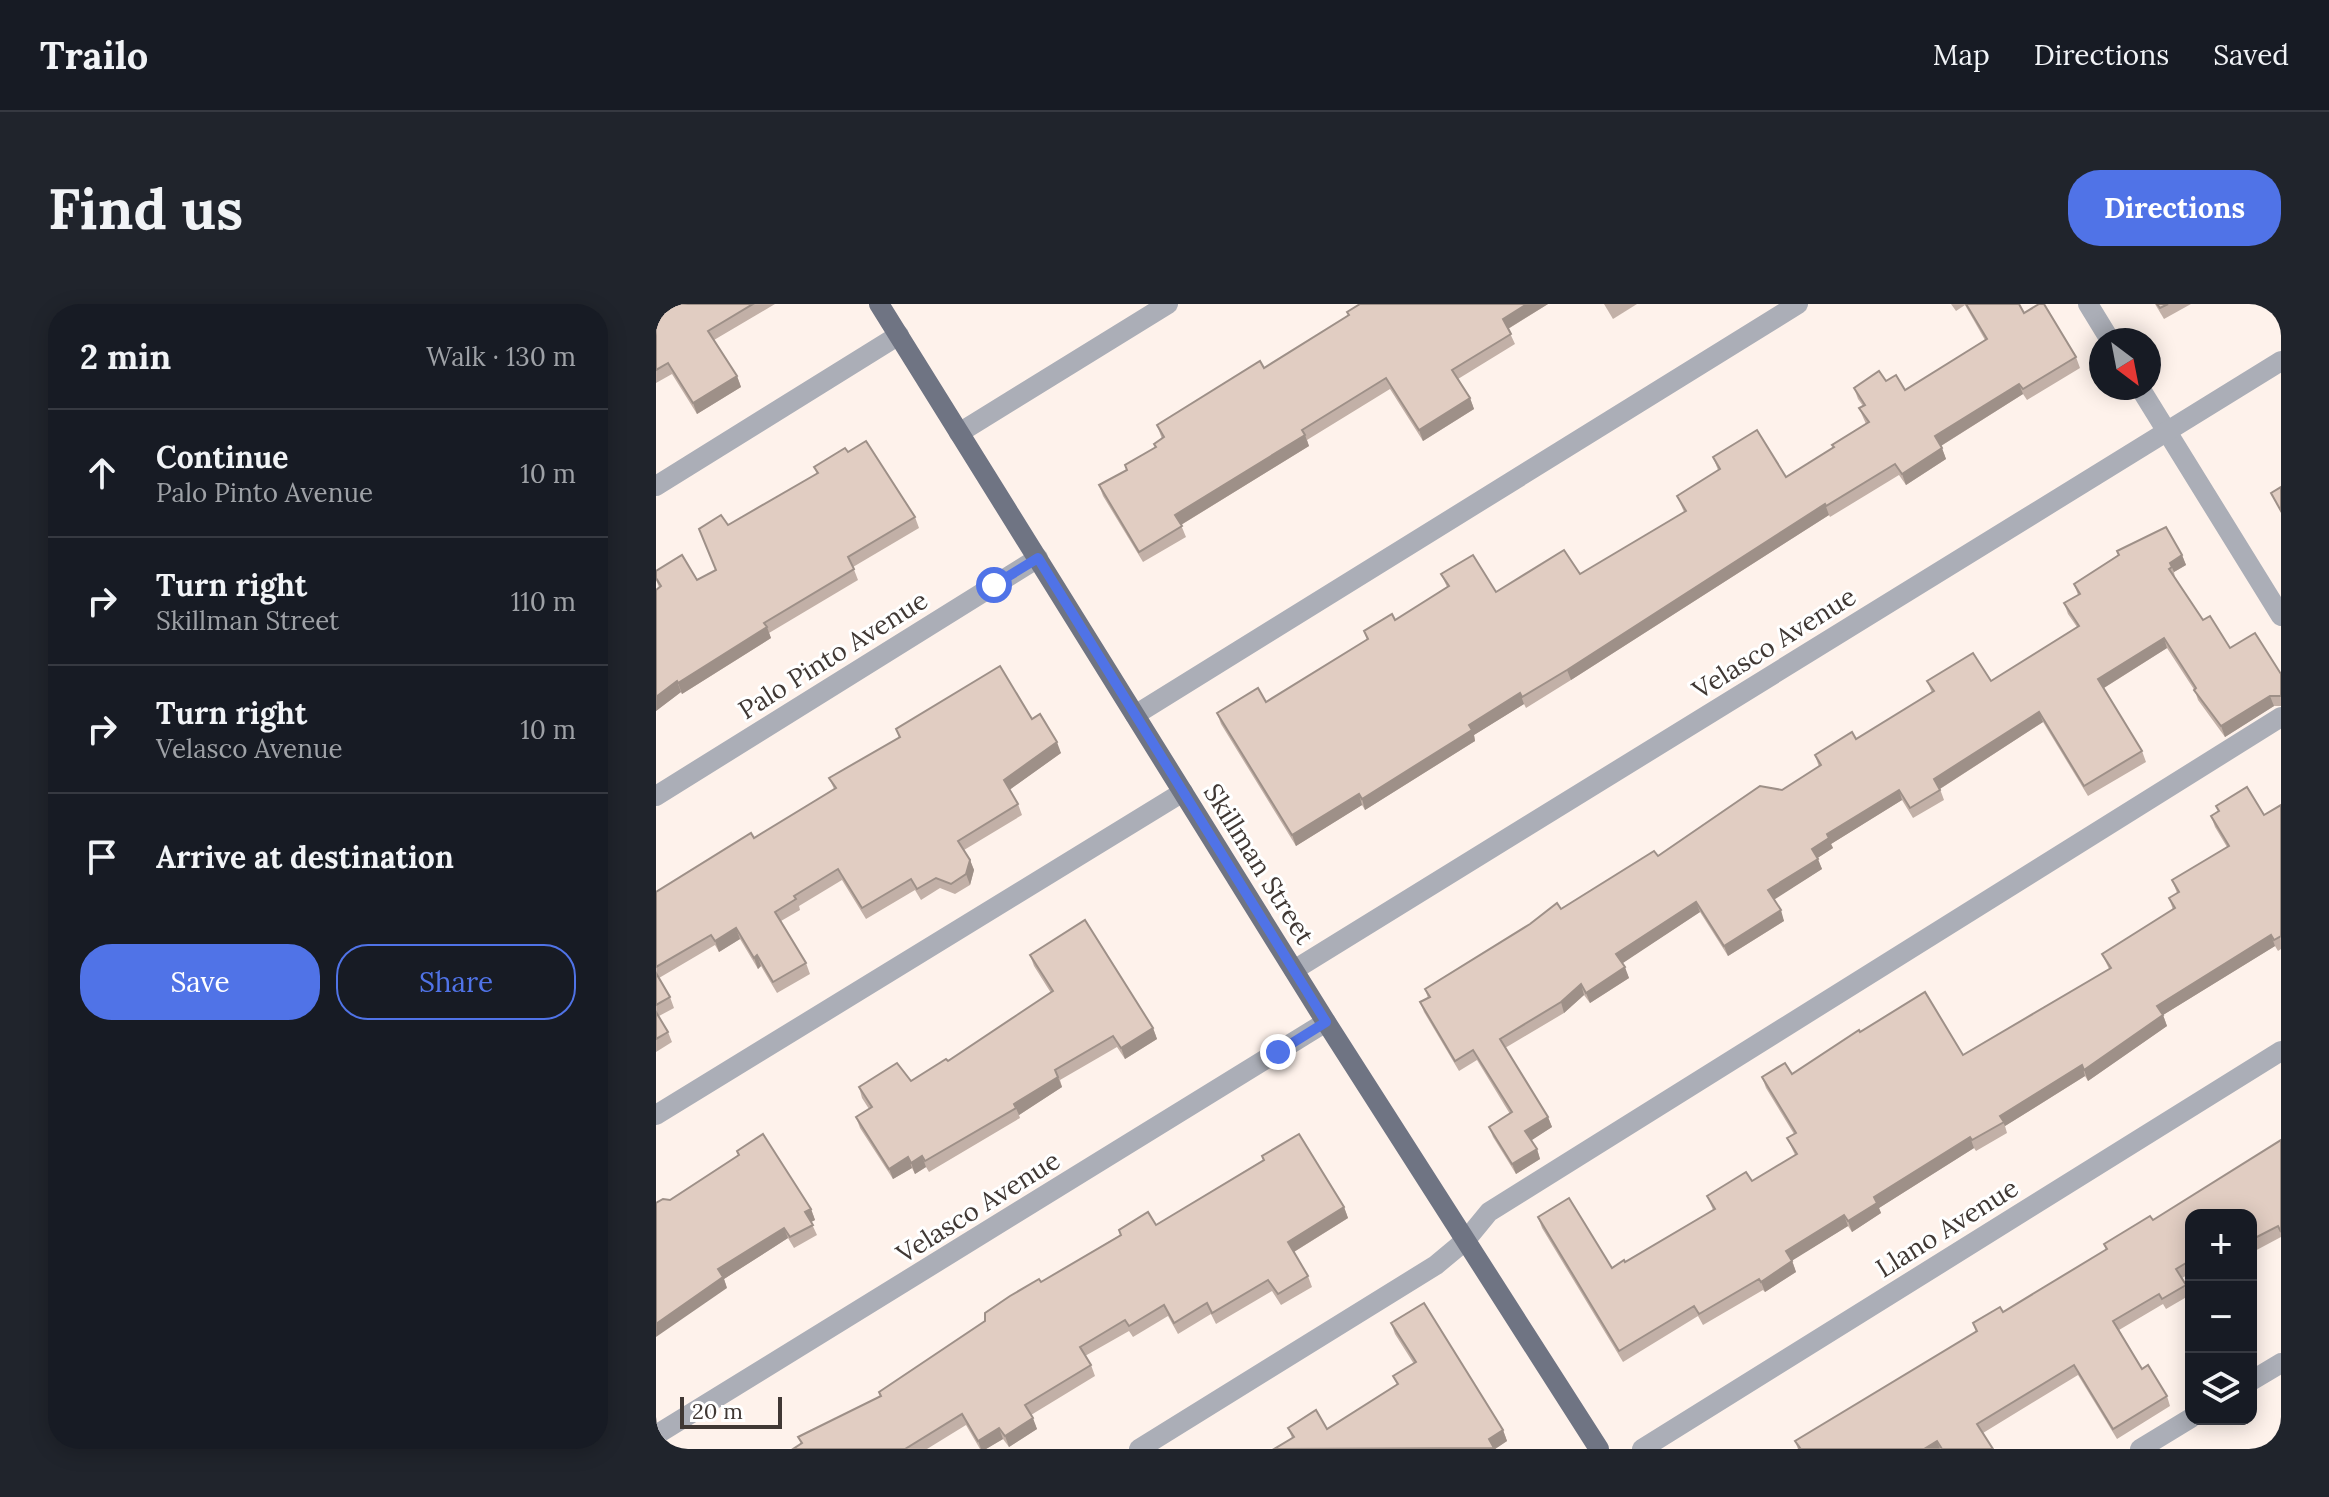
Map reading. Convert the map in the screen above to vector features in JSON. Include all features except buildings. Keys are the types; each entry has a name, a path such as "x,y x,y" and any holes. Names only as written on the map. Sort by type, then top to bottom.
{"main road":[{"name":"Skillman Street","path":"879,304 1326,1022 1599,1449"}],"street":[{"path":"959,433 1168,304"},
{"path":"1135,715 1798,304"},
{"path":"2088,304 2103,328"},
{"path":"656,486 899,335"},
{"name":"Velasco Avenue","path":"1294,970 2281,361"},
{"path":"2148,400 2281,616"},
{"name":"Palo Pinto Avenue","path":"656,796 1038,558"},
{"path":"1139,1449 1436,1265 1466,1240 1489,1212 2281,717"},
{"path":"656,1115 1183,792"},
{"name":"Velasco Avenue","path":"656,1435 1326,1022"},
{"name":"Llano Avenue","path":"1642,1449 2281,1051"},
{"path":"2257,1377 2281,1363"},
{"path":"2140,1449 2185,1422"}],"route":[{"path":"994,585 1038,558 1326,1022 1278,1052"}]}
